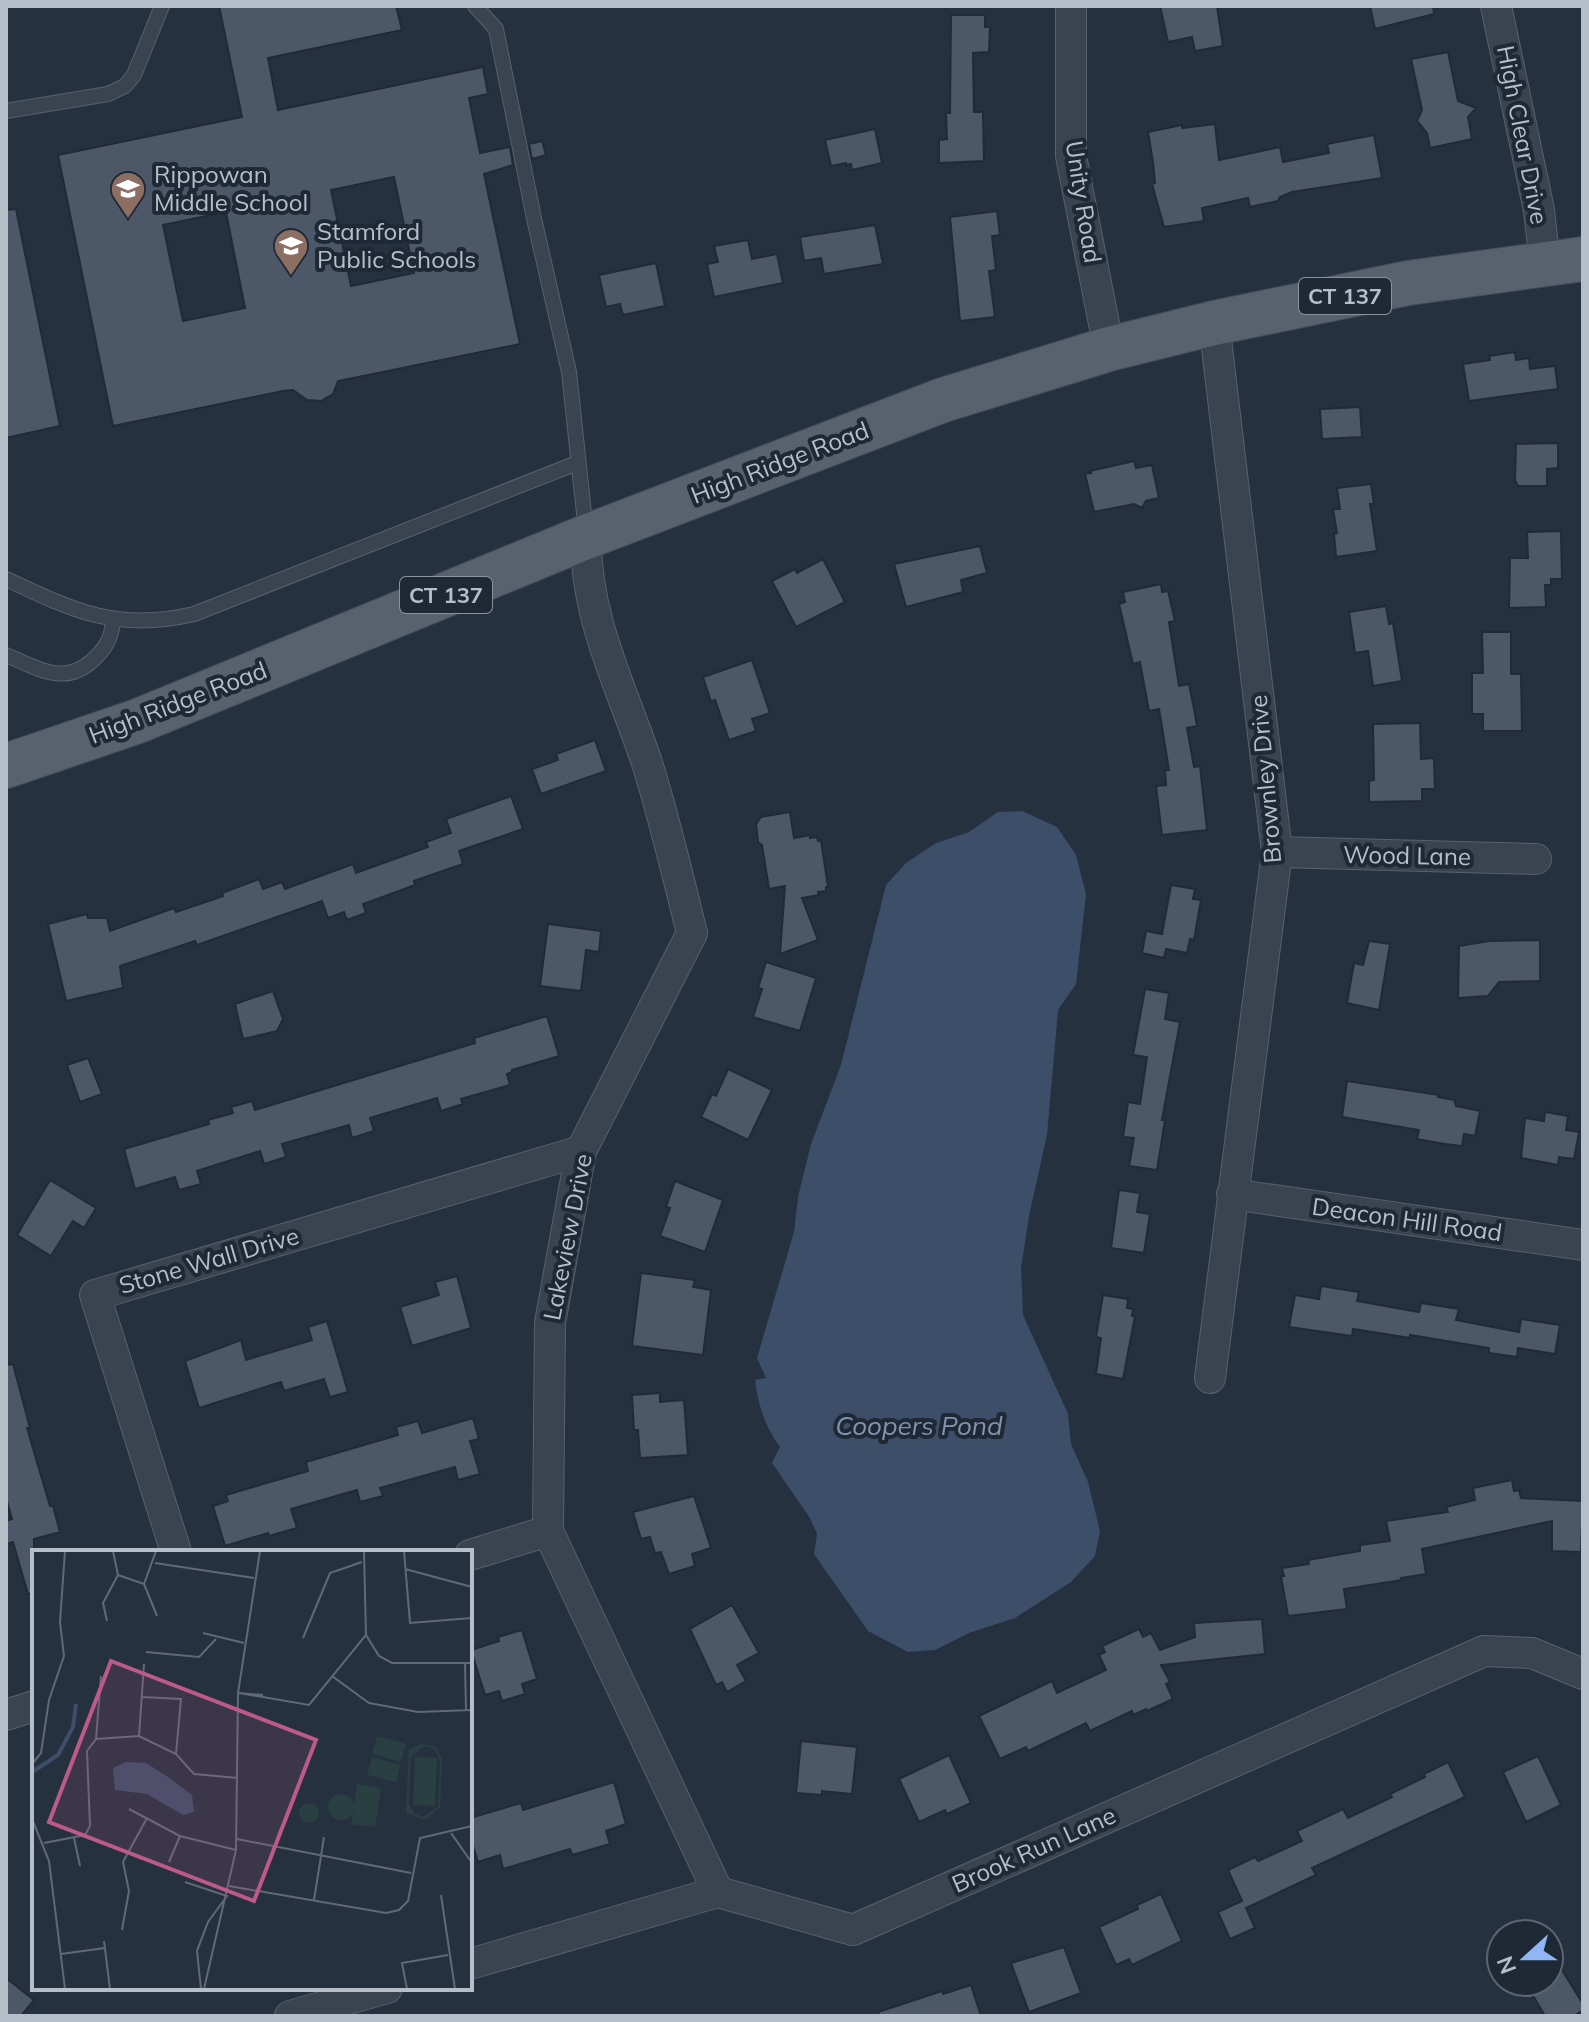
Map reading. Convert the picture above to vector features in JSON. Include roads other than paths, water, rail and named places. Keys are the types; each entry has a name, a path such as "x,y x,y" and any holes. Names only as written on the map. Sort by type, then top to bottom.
{"main road":[{"name":"High Ridge Road","path":"6,766 138,721 586,537 943,400 1109,349 1214,323 1408,283 1564,262"}],"street":[{"name":"Unity Road","path":"1071,6 1071,156 1109,349"},
{"name":"High Clear Drive","path":"1496,6 1539,210 1564,262"},
{"name":"Brownley Drive","path":"1210,1378 1277,852 1214,323"},
{"name":"Lakeview Drive","path":"586,537 586,562 594,616 648,767 692,933 581,1151 550,1323 548,1531 718,1892"},
{"name":"Wood Lane","path":"1277,852 1536,859"},
{"name":"Stone Wall Drive","path":"175,1550 95,1295 581,1151"},
{"name":"Deacon Hill Road","path":"1232,1194 1583,1245"},
{"path":"472,1554 548,1531"},
{"name":"Brook Run Lane","path":"718,1892 853,1930 1484,1651 1532,1653 1583,1674"},
{"path":"6,1715 32,1707"},
{"path":"472,1963 718,1892"},
{"path":"290,2016 380,1990"}],"lane":[{"path":"6,111 108,94 125,86 134,75 162,6"},
{"path":"475,6 496,29 569,372 586,537"},
{"path":"6,579 65,607 113,621 161,622 194,614 577,463"},
{"path":"6,655 56,675 69,675 88,666 104,649 112,634 113,621"}],"water":[{"name":"Coopers Pond","path":"1022,811 1057,827 1076,855 1086,894 1076,984 1058,1010 1047,1135 1021,1268 1023,1315 1068,1414 1071,1444 1088,1482 1100,1531 1095,1556 1071,1582 1015,1618 969,1633 935,1650 908,1652 868,1631 814,1554 817,1534 810,1518 772,1463 780,1447 760,1407 755,1380 766,1378 757,1358 794,1232 798,1197 811,1144 841,1065 886,885 906,863 936,843 969,832 998,812"}],"place":[{"name":"Rippowan Middle School","path":"128,220"},
{"name":"Stamford Public Schools","path":"291,277"}]}
